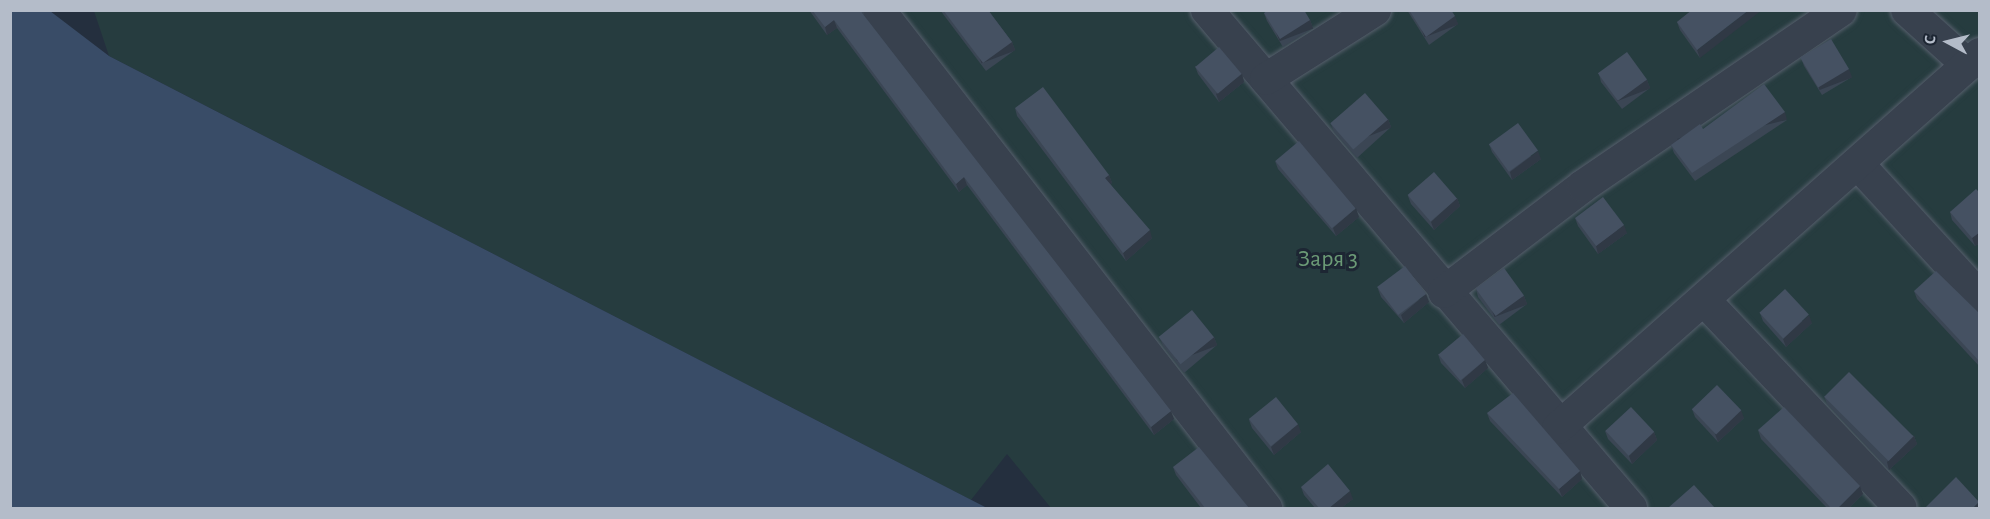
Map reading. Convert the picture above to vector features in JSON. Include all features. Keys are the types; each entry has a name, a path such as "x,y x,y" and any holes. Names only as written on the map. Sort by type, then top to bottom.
{"lane":[{"path":"879,10 1266,508"},
{"path":"1207,10 1557,428 1631,508"},
{"path":"1266,79 1375,10"},
{"path":"1444,292 1583,186 1841,10"},
{"path":"1557,428 1974,59 1907,10"},
{"path":"1858,164 1980,297"},
{"path":"1704,300 1901,508"}],"green space":[{"name":"Заря 3","path":"94,11 1979,11 1979,508 1051,508 1007,454 971,500 109,56"}],"water":[{"path":"10,11 50,11 109,56 987,508 11,508"}],"building":[{"path":"812,10 861,10 1171,411 1151,427 964,177 956,184 834,20 825,27"},
{"path":"943,10 988,10 1012,42 983,63"},
{"path":"1268,10 1304,10 1310,20 1280,39 1264,13"},
{"path":"1409,10 1451,10 1455,16 1426,37"},
{"path":"1692,10 1749,10 1697,50 1677,22"},
{"path":"1831,39 1849,69 1818,88 1800,58"},
{"path":"1219,47 1241,74 1218,94 1195,67"},
{"path":"1627,52 1647,80 1618,101 1598,73"},
{"path":"1764,84 1785,112 1692,173 1671,145 1700,124 1703,129"},
{"path":"1043,87 1109,175 1105,178 1150,230 1123,253 1015,108"},
{"path":"1365,93 1388,119 1353,150 1330,123"},
{"path":"1518,123 1538,151 1509,172 1489,144"},
{"path":"1299,141 1356,208 1332,228 1275,161"},
{"path":"1434,172 1457,198 1431,221 1408,195"},
{"path":"1976,189 1980,193 1980,232 1972,238 1950,212"},
{"path":"1603,197 1624,225 1596,246 1575,218"},
{"path":"1405,266 1426,294 1398,315 1377,287"},
{"path":"1504,268 1524,296 1496,316 1476,289"},
{"path":"1936,271 1980,314 1980,362 1914,291"},
{"path":"1785,289 1809,315 1783,338 1759,313"},
{"path":"1192,310 1214,337 1181,364 1159,337"},
{"path":"1463,334 1485,360 1460,381 1438,355"},
{"path":"1849,372 1913,436 1889,461 1824,397"},
{"path":"1717,385 1741,410 1716,434 1692,409"},
{"path":"1513,393 1580,471 1559,489 1487,413"},
{"path":"1276,397 1298,424 1271,446 1249,419"},
{"path":"1631,407 1654,432 1629,456 1605,431"},
{"path":"1784,407 1860,486 1838,508 1831,508 1758,430"},
{"path":"1199,447 1249,508 1205,508 1173,467"},
{"path":"1328,464 1350,491 1329,508 1319,508 1301,487"},
{"path":"1956,477 1979,502 1973,508 1925,508"},
{"path":"1694,485 1715,508 1668,508"}]}
